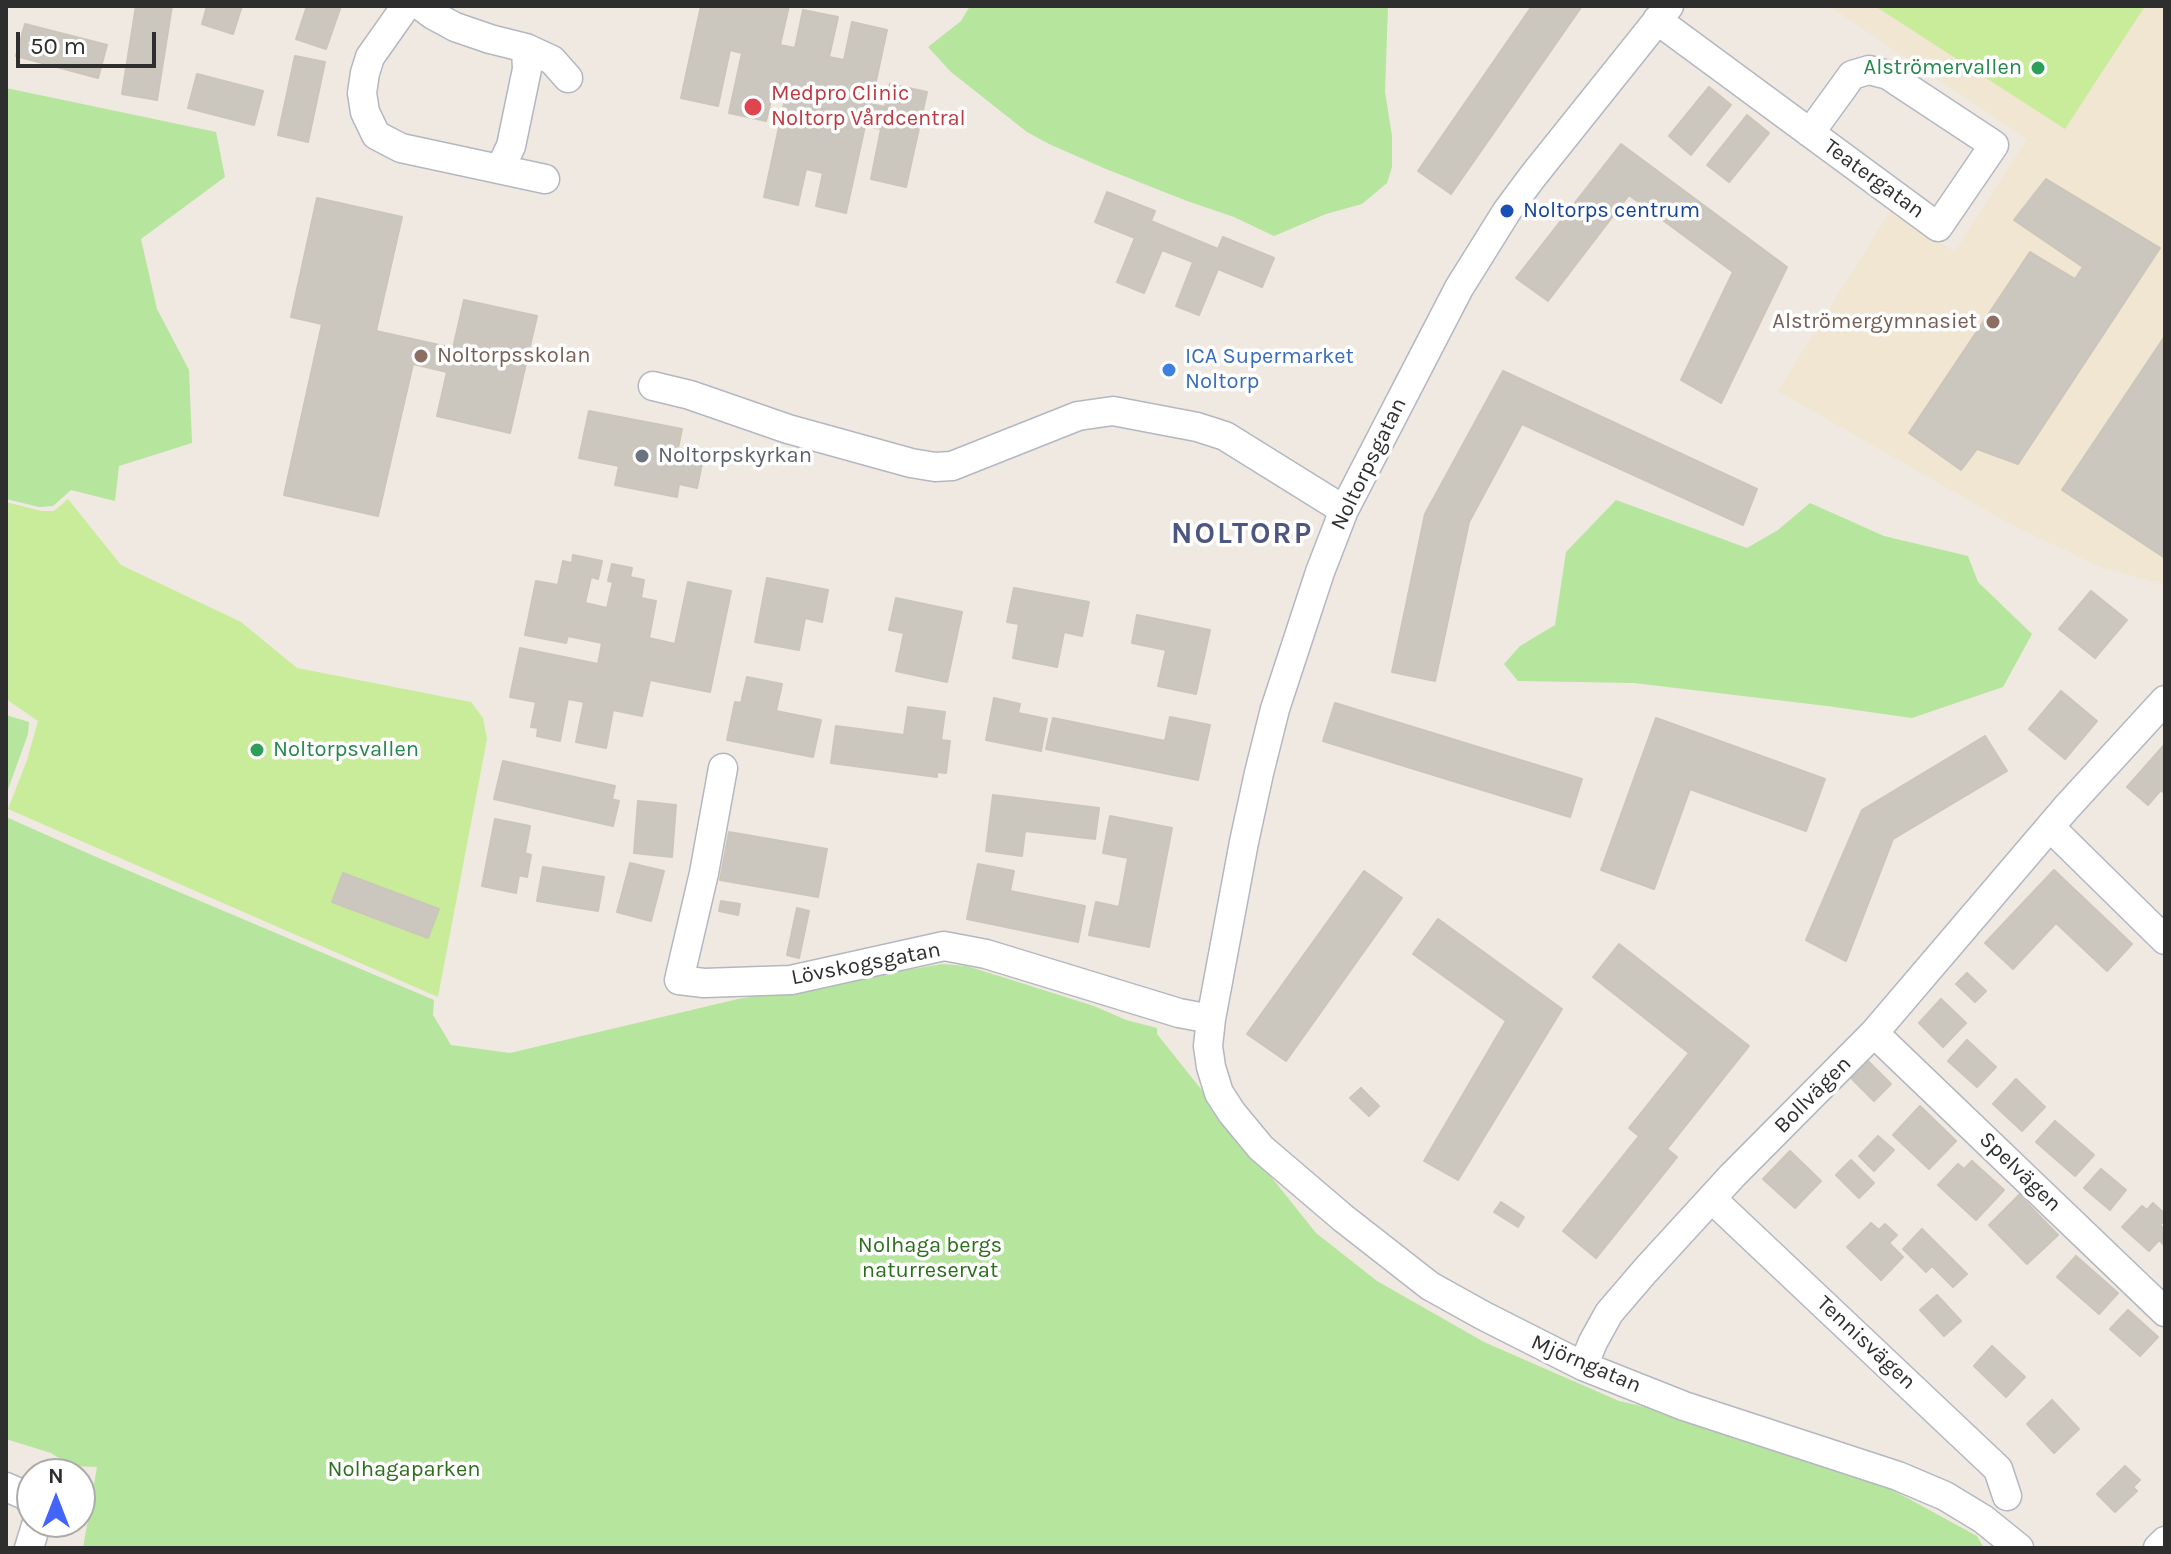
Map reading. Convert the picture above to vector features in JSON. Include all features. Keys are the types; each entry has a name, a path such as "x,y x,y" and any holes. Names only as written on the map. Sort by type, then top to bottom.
{"street":[{"path":"406,6 370,57 365,73 362,93 365,112 376,135 401,148 545,179"},
{"path":"421,6 455,27 526,48 552,60 568,78"},
{"name":"Teatergatan","path":"1663,13 1810,133 1938,227 1994,145 1888,75 1869,70 1852,75 1810,133"},
{"name":"Noltorpsgatan","path":"1216,1083 1208,1046 1211,1019 1244,842 1275,709 1344,510 1459,288 1507,211 1663,13"},
{"path":"500,169 511,146 527,69 526,48"},
{"path":"653,386 690,395 788,429 935,467 952,466 1078,416 1096,411 1113,411 1197,427 1225,436 1344,510"},
{"name":"Bollvägen","path":"1583,1366 1609,1313 1645,1271 1874,1033 2050,827 2165,700"},
{"name":"Lövskogsgatan","path":"723,768 704,873 679,980 704,983 791,980 944,946 986,954 1179,1013 1211,1019"},
{"path":"2050,827 2165,940"},
{"name":"Spelvägen","path":"1874,1033 2165,1312"},
{"name":"Mjörngatan","path":"1216,1083 1232,1113 1261,1148 1430,1286 1583,1366 1684,1406 1898,1476 1945,1496 1983,1519 2019,1548"},
{"name":"Tennisvägen","path":"1712,1199 1998,1469 2007,1496"},
{"path":"2158,1548 2165,1541"}],"shaded area":[{"name":"Alströmergymnasiet","path":"1829,6 2165,6 2165,585 2103,568 2012,525 1778,391 1891,210 1955,252 2027,139"}],"green space":[{"path":"970,6 1388,6 1385,92 1392,136 1392,167 1387,183 1362,204 1326,214 1274,236 1234,217 1106,169 1027,132 951,72 928,47 961,21"},
{"name":"Alströmervallen","path":"1875,6 2145,6 2065,129"},
{"path":"6,88 216,132 225,177 141,239 157,309 189,370 192,443 119,466 115,501 71,490 53,506 39,507 6,499"},
{"name":"Noltorpsvallen","path":"68,499 121,565 241,622 297,668 471,702 483,718 487,739 438,997 8,809 38,721 6,699 6,502 54,511"},
{"path":"1616,500 1747,548 1778,530 1810,503 1884,536 1968,556 1978,582 2032,634 2003,687 1912,718 1634,683 1518,681 1504,664 1520,646 1555,625 1566,552"},
{"path":"6,715 29,722 28,734 6,795"},
{"name":"Nolhaga bergs naturreservat","path":"6,817 434,1000 433,1015 451,1045 510,1053 738,999 942,964 967,966 1157,1028 1157,1034 1316,1233 1377,1281 1484,1342 1619,1401 1667,1412 1865,1475 1977,1536 1984,1548 83,1548 85,1538 96,1538 96,1458 59,1458 6,1439"}],"building":[{"path":"136,6 172,6 157,100 122,94"},
{"path":"207,6 242,6 233,34 202,24"},
{"path":"307,6 341,6 326,49 296,39"},
{"path":"701,6 789,6 780,45 795,48 803,10 838,17 829,57 844,60 852,22 887,30 871,104 885,107 890,84 927,92 906,187 871,179 881,129 865,126 846,213 816,206 823,173 806,169 798,205 764,197 785,99 772,97 766,121 729,113 742,53 730,50 718,106 681,98"},
{"path":"1532,6 1582,6 1451,194 1418,171"},
{"path":"25,24 107,45 98,78 16,56"},
{"path":"295,56 325,62 308,142 278,135"},
{"path":"197,74 263,91 254,125 188,108"},
{"path":"1709,87 1731,105 1691,155 1669,136"},
{"path":"1747,115 1769,133 1729,182 1707,165"},
{"path":"1621,144 1787,267 1721,403 1681,380 1733,272 1629,195 1548,301 1516,278"},
{"path":"2046,179 2160,248 2018,464 1977,449 1961,470 1909,433 2030,252 2075,279 2083,267 2014,220"},
{"path":"1107,192 1155,211 1151,221 1218,249 1223,237 1274,258 1262,287 1218,269 1199,315 1176,306 1193,262 1162,250 1144,293 1117,282 1135,238 1095,222"},
{"name":"Noltorpsskolan","path":"317,198 402,217 376,331 453,348 464,300 537,316 510,433 437,416 447,372 413,364 378,516 284,495 322,324 291,317"},
{"path":"2165,336 2165,558 2062,490"},
{"path":"1503,371 1757,489 1743,525 1522,424 1469,522 1435,681 1392,672 1425,514"},
{"name":"Noltorpskyrkan","path":"589,411 682,429 678,448 704,454 697,488 679,484 677,497 615,485 619,466 579,458"},
{"path":"573,555 602,561 598,579 591,577 585,603 607,608 613,582 608,581 612,564 632,568 630,577 644,580 641,598 656,601 649,638 675,644 688,582 731,591 710,692 650,680 642,716 613,710 606,748 576,742 584,702 568,699 560,741 537,736 538,728 531,727 536,702 510,697 520,648 598,664 602,643 568,636 566,643 525,635 536,581 558,585 563,561 572,563"},
{"path":"767,578 828,590 822,622 805,618 799,650 755,642"},
{"path":"1014,588 1089,602 1082,636 1064,632 1057,667 1013,658 1019,624 1007,622"},
{"path":"2091,591 2127,620 2095,658 2059,629"},
{"path":"896,598 962,612 947,682 896,671 904,633 889,630"},
{"path":"1137,615 1210,630 1196,694 1158,686 1166,650 1132,643"},
{"path":"747,677 782,684 776,711 821,720 813,757 727,740 735,702 741,703"},
{"path":"2061,691 2097,721 2065,759 2029,729"},
{"path":"994,698 1020,704 1018,713 1047,719 1041,751 986,740"},
{"path":"1335,703 1582,779 1570,817 1323,741"},
{"path":"908,707 945,712 941,740 950,741 946,773 937,772 937,777 831,763 836,726 904,735"},
{"path":"1170,717 1210,725 1198,780 1046,749 1053,718 1165,741"},
{"path":"1656,718 1825,779 1806,831 1690,789 1654,889 1601,870"},
{"path":"1985,736 2007,771 1893,839 1846,961 1806,940 1862,810"},
{"path":"2165,744 2165,794 2161,790 2148,805 2127,787"},
{"path":"503,761 615,786 612,799 619,801 613,826 494,799"},
{"path":"993,795 1099,808 1095,839 1025,831 1022,856 986,851"},
{"path":"638,801 676,805 672,857 634,853"},
{"path":"1110,816 1172,828 1149,947 1089,935 1096,902 1119,907 1128,858 1103,853"},
{"path":"495,819 530,826 525,853 531,855 527,877 519,875 516,893 482,886"},
{"path":"729,832 827,849 818,897 720,880"},
{"path":"630,863 664,871 651,921 617,912"},
{"path":"978,864 1014,871 1010,891 1085,906 1078,942 967,919"},
{"path":"543,867 604,877 598,911 537,901"},
{"path":"2054,870 2132,944 2107,971 2056,923 2013,969 1985,943"},
{"path":"1364,871 1402,898 1286,1061 1247,1034"},
{"path":"343,873 439,909 428,938 332,902"},
{"path":"721,901 740,904 738,915 719,911"},
{"path":"797,908 809,911 799,958 787,955"},
{"path":"1438,919 1562,1009 1458,1180 1424,1161 1506,1021 1413,954"},
{"path":"1619,944 1749,1046 1667,1149 1677,1157 1596,1258 1563,1231 1639,1136 1629,1128 1689,1053 1593,977"},
{"path":"1967,973 1986,991 1975,1002 1956,984"},
{"path":"1941,999 1966,1023 1943,1047 1919,1023"},
{"path":"1967,1040 1996,1067 1977,1087 1948,1061"},
{"path":"1867,1060 1891,1084 1874,1101 1850,1077"},
{"path":"2016,1079 2045,1107 2022,1131 1993,1104"},
{"path":"1361,1088 1379,1106 1369,1116 1350,1098"},
{"path":"1920,1106 1956,1141 1929,1169 1893,1135"},
{"path":"2055,1121 2094,1155 2075,1176 2036,1142"},
{"path":"1878,1136 1894,1150 1874,1171 1859,1156"},
{"path":"1790,1151 1821,1181 1795,1208 1763,1179"},
{"path":"1851,1160 1874,1183 1859,1198 1836,1175"},
{"path":"1972,1161 2004,1190 1976,1220 1938,1185 1958,1164 1964,1169"},
{"path":"2101,1169 2126,1190 2110,1210 2084,1188"},
{"path":"2019,1195 2058,1235 2027,1264 1989,1225"},
{"path":"1501,1202 1524,1217 1518,1227 1494,1212"},
{"path":"2153,1203 2165,1214 2160,1225 2165,1230 2165,1246 2159,1240 2149,1251 2122,1227 2142,1206 2147,1210"},
{"path":"1871,1223 1879,1230 1885,1224 1897,1235 1889,1243 1903,1257 1881,1280 1847,1247"},
{"path":"1922,1229 1967,1274 1953,1287 1932,1266 1926,1272 1903,1249"},
{"path":"2076,1256 2118,1293 2099,1314 2057,1277"},
{"path":"1937,1295 1961,1321 1944,1336 1920,1310"},
{"path":"2128,1310 2158,1337 2140,1356 2110,1329"},
{"path":"1992,1346 2025,1377 2006,1397 1974,1366"},
{"path":"2052,1400 2079,1429 2054,1453 2027,1424"},
{"path":"2125,1466 2140,1480 2133,1487 2137,1491 2115,1512 2097,1494"}],"place":[{"name":"Alströmervallen","path":"2038,68"},
{"name":"Medpro Clinic Noltorp Vårdcentral","path":"753,107"},
{"name":"Noltorps centrum","path":"1507,211"},
{"name":"Alströmergymnasiet","path":"1993,322"},
{"name":"Noltorpsskolan","path":"421,356"},
{"name":"ICA Supermarket Noltorp","path":"1169,370"},
{"name":"Noltorpskyrkan","path":"642,456"},
{"name":"Noltorpsvallen","path":"257,750"}],"district":[{"name":"NOLTORP","path":"1242,534"}],"park label":[{"name":"Nolhagaparken","path":"404,1470"}]}
